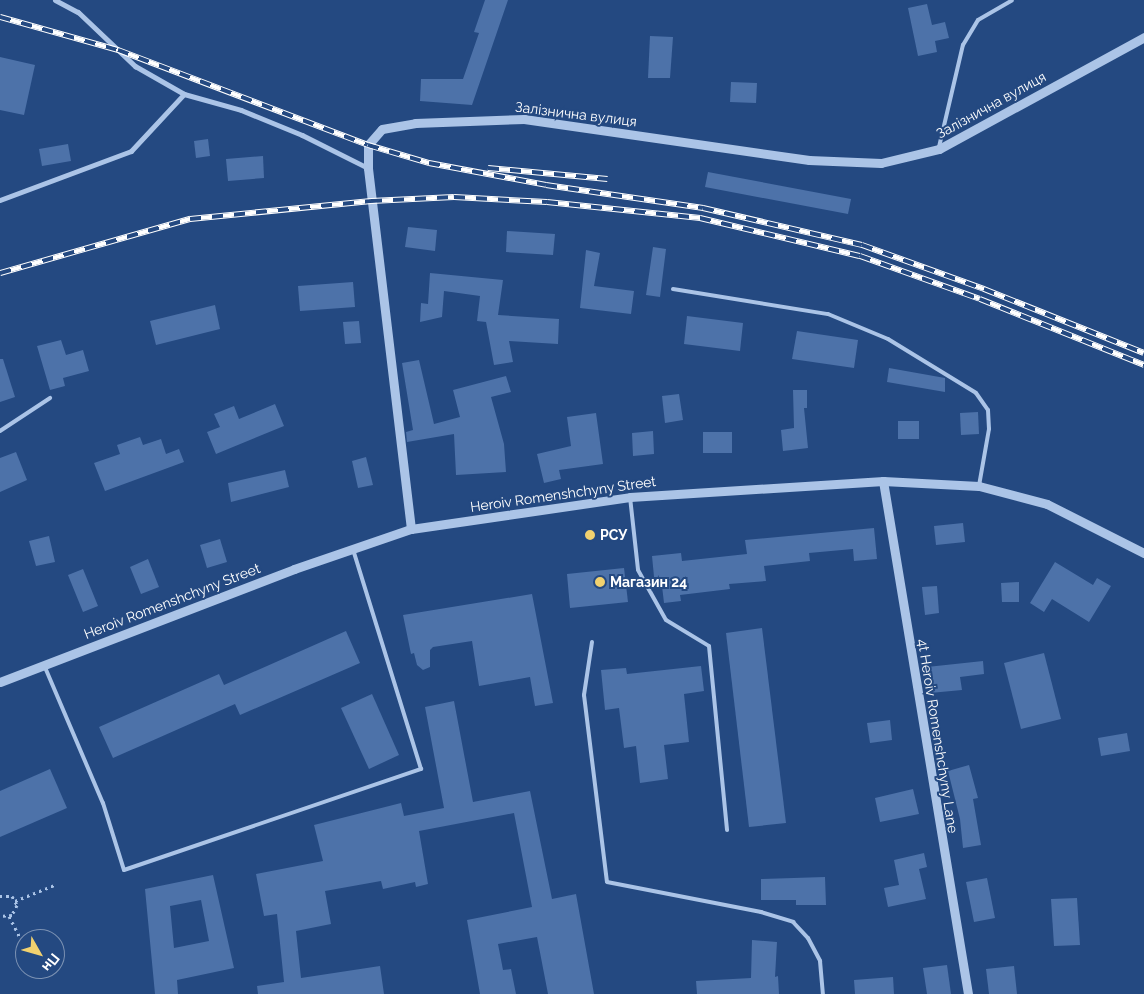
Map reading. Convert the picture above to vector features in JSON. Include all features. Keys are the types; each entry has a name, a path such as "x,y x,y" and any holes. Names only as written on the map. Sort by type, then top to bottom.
{"street":[{"path":"55,0 78,12 135,66 184,94 241,110 302,135 368,168"},
{"name":"Залізнична вулиця","path":"411,529 368,168 368,145 382,129 415,123 524,119 809,160 882,163 939,149 1144,37"},
{"path":"0,200 130,151 184,94"},
{"name":"Heroiv Romenshchyny Street","path":"0,682 411,529 630,497 883,481 979,486 1047,504 1144,553"},
{"name":"4t Heroiv Romenshchyny Lane","path":"883,481 968,994"}],"lane":[{"path":"939,149 963,45 978,20 1012,0"},
{"path":"673,288 828,314 888,339 976,393 988,410 989,429 979,486"},
{"path":"0,431 50,398"},
{"path":"630,497 638,570 666,620 709,646 728,830"},
{"path":"44,665 103,802 124,870 421,769 353,549"},
{"path":"592,642 584,695 607,882 761,912 793,922 808,938 820,961 824,994"}],"path":[{"path":"15,901 57,884"},
{"path":"0,895 7,894 15,901 16,910 9,916 0,916"},
{"path":"9,916 16,929"}],"building":[{"path":"485,0 508,0 472,105 420,101 421,79 463,79 479,33 474,32"},
{"path":"927,4 932,25 945,22 949,38 935,41 937,52 918,56 908,8"},
{"path":"650,36 673,37 670,78 648,78"},
{"path":"0,57 35,65 24,115 0,110"},
{"path":"731,82 757,83 756,103 730,102"},
{"path":"208,139 210,156 196,158 194,141"},
{"path":"68,144 71,161 42,166 39,149"},
{"path":"263,156 264,178 228,181 226,159"},
{"path":"708,172 851,199 848,214 705,187"},
{"path":"408,227 437,230 435,251 405,247"},
{"path":"507,231 555,234 553,255 506,252"},
{"path":"653,247 666,249 660,297 646,295"},
{"path":"586,250 600,253 594,286 634,291 631,314 580,308"},
{"path":"430,273 503,280 498,315 559,319 558,344 509,341 513,362 494,365 486,322 477,321 480,296 444,291 442,317 420,322 421,303 428,304"},
{"path":"353,282 355,307 300,311 298,286"},
{"path":"215,305 220,329 156,345 150,321"},
{"path":"687,316 743,323 740,351 684,344"},
{"path":"359,321 361,343 345,344 343,322"},
{"path":"797,331 858,340 854,368 792,359"},
{"path":"61,340 66,355 83,350 89,371 63,378 65,386 50,390 37,346"},
{"path":"0,359 3,359 15,397 0,402"},
{"path":"419,360 434,424 460,417 453,390 506,376 511,392 491,397 504,444 506,472 456,475 454,434 407,442 406,432 413,430 402,363"},
{"path":"889,368 945,378 945,392 887,382"},
{"path":"793,390 807,390 807,408 804,408 808,448 783,451 781,430 794,428"},
{"path":"679,394 683,420 665,423 662,396"},
{"path":"275,404 284,426 216,454 207,432 220,427 214,414 234,406 239,419"},
{"path":"978,412 979,434 961,435 960,413"},
{"path":"596,413 603,464 559,470 561,479 544,483 537,454 571,446 567,417"},
{"path":"898,421 919,421 919,439 898,439"},
{"path":"653,431 654,454 633,456 632,433"},
{"path":"703,432 732,432 732,453 703,453"},
{"path":"140,437 143,445 161,439 166,454 179,449 184,462 105,491 94,463 120,454 117,445"},
{"path":"16,452 27,480 0,492 0,458"},
{"path":"366,457 373,485 358,488 352,461"},
{"path":"285,470 289,487 231,502 228,483"},
{"path":"963,523 965,542 936,545 934,526"},
{"path":"874,528 877,559 854,561 853,549 809,553 810,561 764,566 766,581 729,584 730,589 680,595 681,601 664,603 662,586 655,587 652,556 681,553 682,561 747,554 745,540"},
{"path":"49,536 55,562 36,566 29,541"},
{"path":"220,539 227,562 207,568 200,545"},
{"path":"148,559 159,587 141,594 130,567"},
{"path":"1055,562 1093,585 1097,578 1111,586 1089,622 1052,599 1044,612 1030,603"},
{"path":"624,568 628,602 570,608 567,574"},
{"path":"83,569 98,606 83,612 68,575"},
{"path":"1019,582 1019,602 1002,602 1001,583"},
{"path":"937,586 939,613 925,615 922,587"},
{"path":"532,594 553,703 535,706 530,677 479,686 472,641 433,647 430,650 430,667 423,670 417,665 414,653 411,654 403,615"},
{"path":"762,628 786,823 749,827 726,633"},
{"path":"346,631 360,663 240,715 235,704 113,758 99,727 219,674 224,685"},
{"path":"1044,653 1061,719 1021,729 1004,663"},
{"path":"983,661 984,674 960,677 962,690 930,693 927,667"},
{"path":"701,666 704,691 684,694 689,742 664,745 668,779 640,783 636,746 624,748 619,708 605,710 601,670 626,668 627,674"},
{"path":"372,694 399,755 369,769 341,708"},
{"path":"454,701 473,802 530,791 552,899 576,894 594,994 548,994 537,937 498,944 503,970 511,969 516,994 480,994 467,920 532,907 514,813 419,831 428,884 416,887 415,882 383,889 381,881 325,891 331,924 296,931 301,978 380,966 384,994 258,994 257,986 284,982 277,914 264,916 256,874 323,861 314,825 401,803 404,816 444,808 425,707"},
{"path":"890,720 892,740 870,743 867,723"},
{"path":"1127,733 1130,751 1101,756 1098,738"},
{"path":"969,765 978,798 973,799 981,845 963,848 960,819 948,771"},
{"path":"50,769 67,808 0,837 0,791"},
{"path":"913,789 919,814 880,822 875,798"},
{"path":"924,853 927,867 919,869 926,899 888,907 884,888 899,885 894,860"},
{"path":"213,875 234,968 177,980 178,994 155,994 145,889","holes":["201,900 209,941 174,948 170,906"]},
{"path":"825,877 826,905 796,905 796,900 761,900 761,879"},
{"path":"987,878 995,918 974,922 966,882"},
{"path":"1077,898 1080,945 1054,946 1051,899"},
{"path":"752,940 777,942 775,977 778,976 779,994 697,994 696,981 751,978"},
{"path":"947,965 951,994 927,994 923,968"},
{"path":"1014,966 1017,994 989,994 986,969"},
{"path":"893,977 894,994 855,994 854,980"}],"railway":[{"path":"0,17 118,50 368,145 429,163 546,185 703,208 862,245 984,289 1144,353"},
{"path":"488,168 607,179"},
{"path":"0,273 190,219 371,201 454,197 547,202 700,218 860,256 980,299 1144,365"}],"place":[{"name":"РСУ","path":"590,535"},
{"name":"Магазин 24","path":"600,582"}]}
